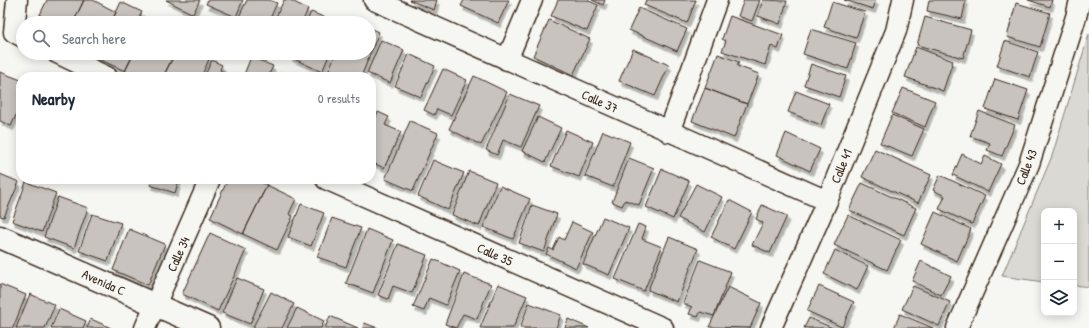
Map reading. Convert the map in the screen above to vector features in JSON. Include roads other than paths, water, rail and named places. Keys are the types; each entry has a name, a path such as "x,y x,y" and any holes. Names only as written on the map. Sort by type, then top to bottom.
{"street":[{"path":"17,0 17,16"},
{"name":"Calle 37","path":"374,0 827,201"},
{"path":"507,60 532,0"},
{"path":"669,132 717,0"},
{"name":"Calle 41","path":"771,328 827,201 896,31 903,0"},
{"name":"Calle 43","path":"957,328 1028,164 1076,18 1080,0"},
{"path":"72,60 97,72"},
{"name":"Calle 34","path":"145,328 208,184"},
{"name":"Calle 35","path":"337,184 663,328"},
{"name":"Avenida C","path":"0,237 208,328"}]}
